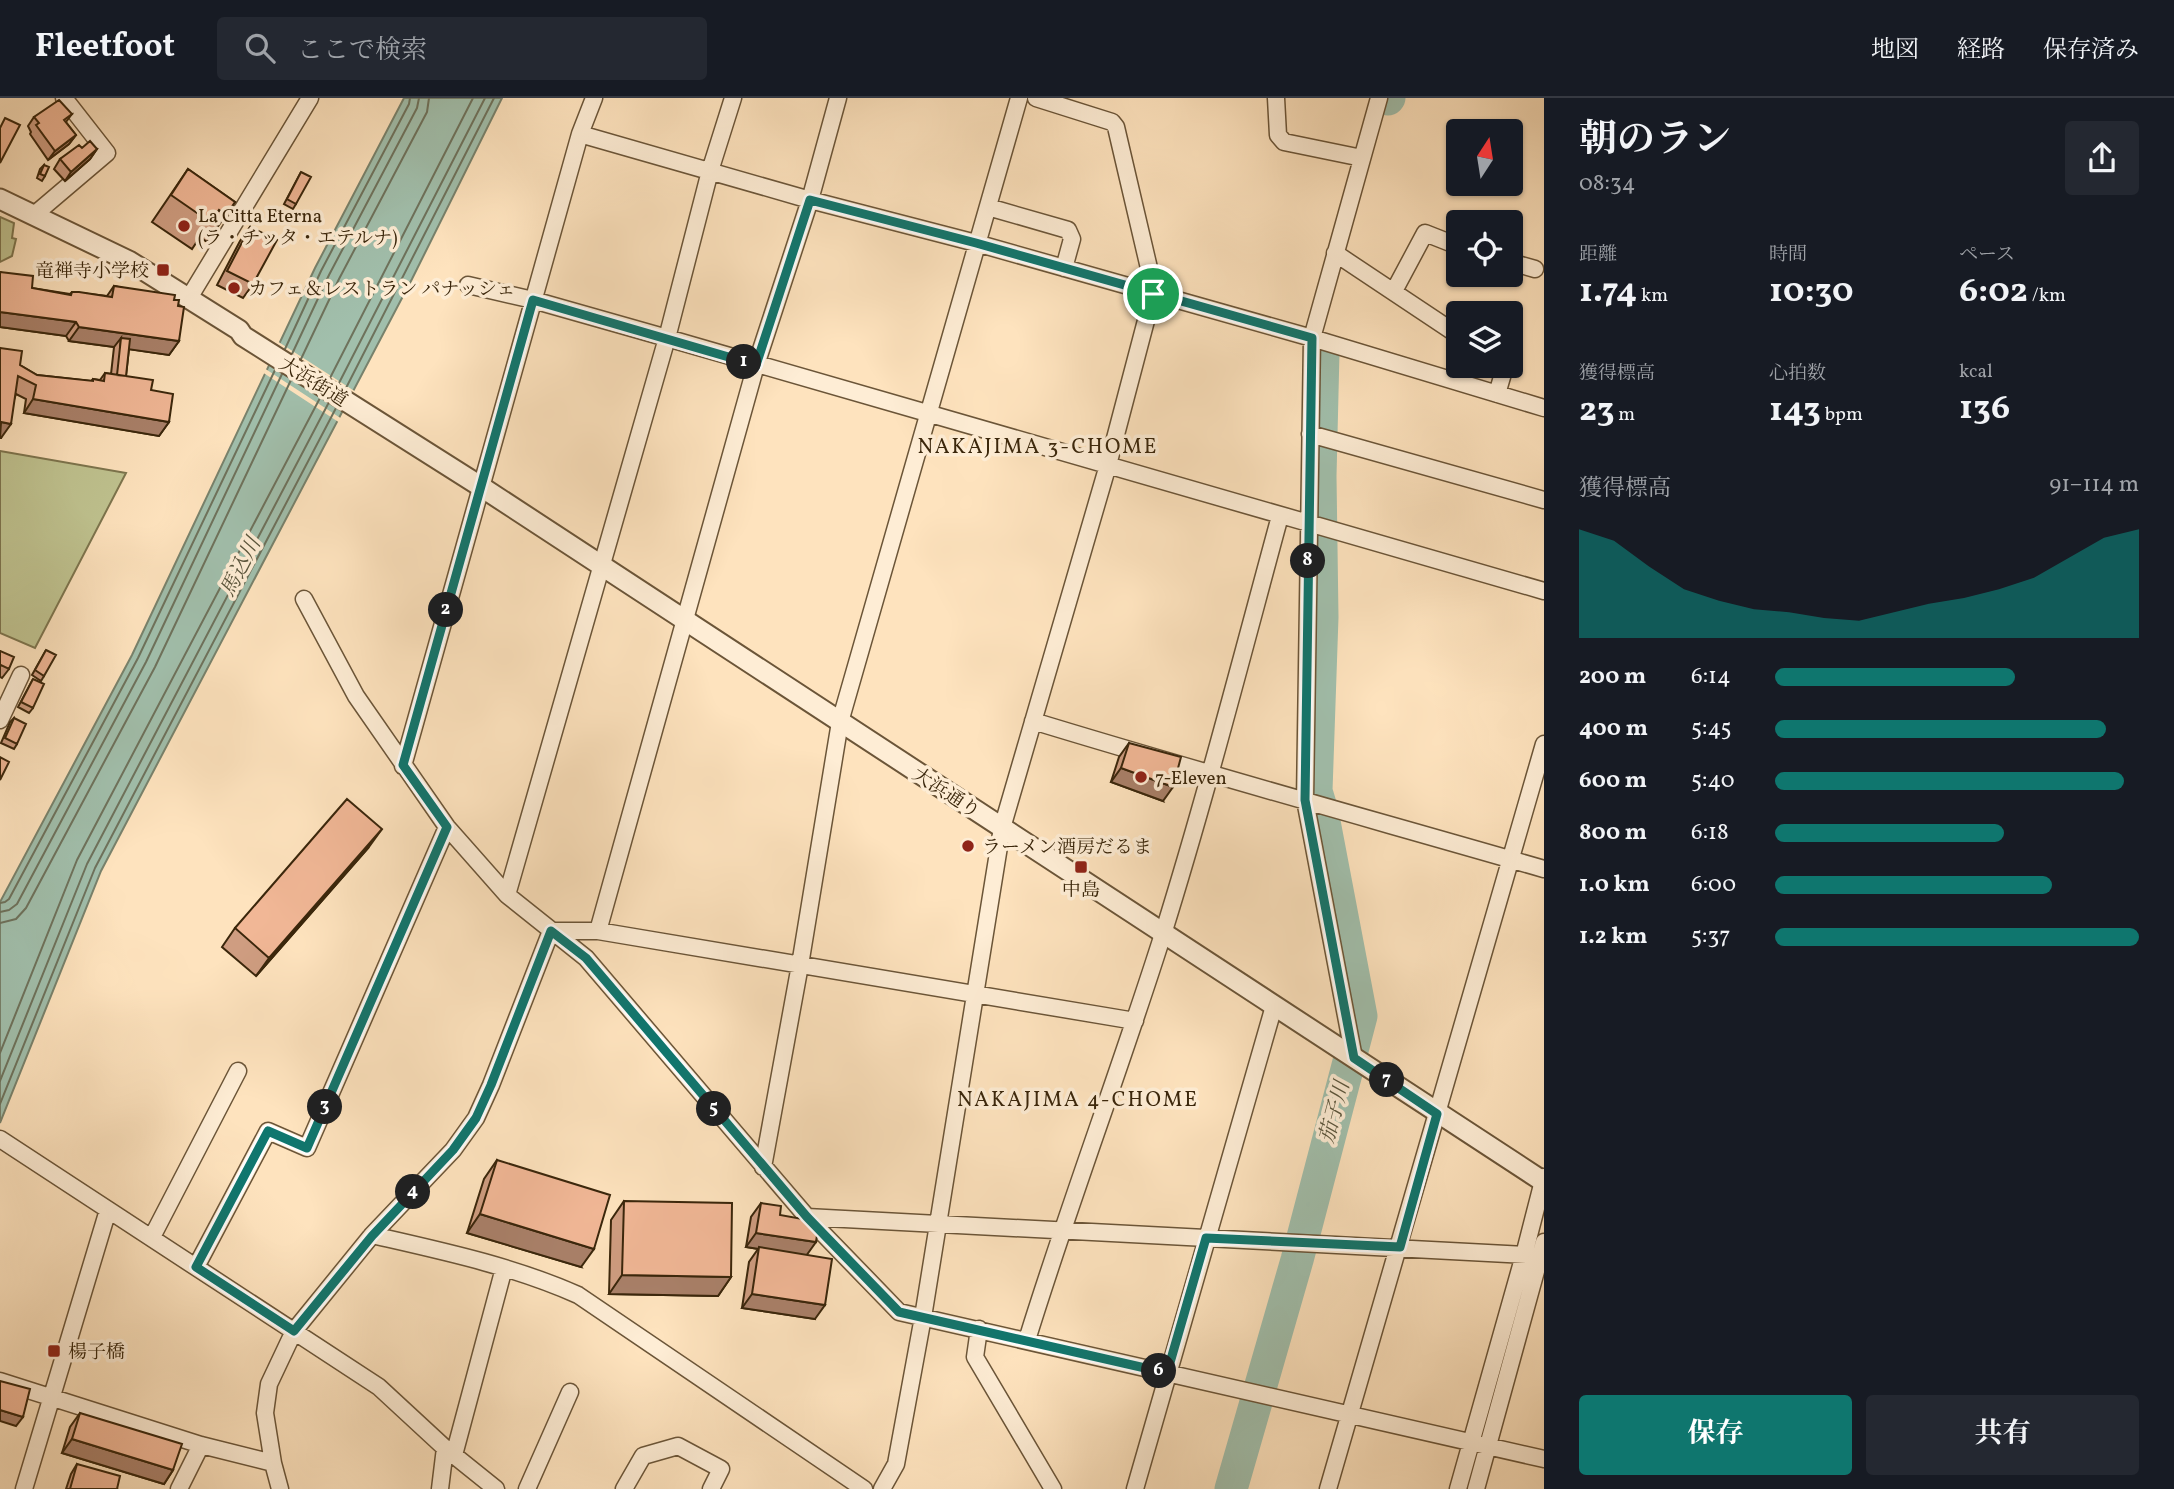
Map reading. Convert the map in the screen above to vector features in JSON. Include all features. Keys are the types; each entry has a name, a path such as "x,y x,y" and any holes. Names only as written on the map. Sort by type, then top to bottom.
{"street":[{"path":"34,215 107,153 64,98"},
{"path":"0,199 129,261 189,298 310,98"},
{"path":"403,765 580,134 594,98"},
{"path":"507,895 667,338 710,171 733,98"},
{"path":"598,931 756,365 810,200 838,98"},
{"path":"763,1167 840,722 1019,98"},
{"path":"881,1489 897,1464 1002,828 1108,465 1153,294 1116,127 1112,122 1036,98"},
{"path":"1276,98 1278,135 1284,142 1362,158"},
{"path":"1354,1058 1305,800 1312,338 1380,98"},
{"path":"580,134 1312,338 1497,394 1543,403"},
{"path":"988,207 1068,230 1072,239 1064,268"},
{"path":"1394,291 1425,233 1446,241"},
{"path":"1335,253 1446,327"},
{"path":"1523,266 1535,269"},
{"path":"468,285 533,300 667,338 1544,591"},
{"name":"大浜街道","path":"189,298 239,330 243,336 385,426"},
{"path":"1497,394 1502,378"},
{"name":"大浜通り","path":"385,426 1437,1114 1544,1180"},
{"path":"1310,434 1544,500"},
{"path":"1027,1340 1061,1231 1163,934 1210,775 1280,516"},
{"path":"304,599 356,696 447,827 507,895 586,958 807,1217 899,1312 1544,1459"},
{"path":"0,720 21,675"},
{"path":"1033,721 1210,775 1544,869"},
{"path":"1328,1489 1544,744"},
{"path":"196,1267 268,1131 307,1148 447,827"},
{"path":"551,931 598,931 1135,1021"},
{"path":"281,1489 273,1463 265,1413 269,1384 294,1331 372,1236 453,1150 476,1118 551,931"},
{"path":"1135,1489 1274,1006"},
{"path":"152,1237 237,1071"},
{"path":"14,1147 379,1387 450,1452 496,1489"},
{"path":"1476,1489 1538,1252 1544,1180"},
{"path":"24,1489 108,1210"},
{"path":"807,1217 1538,1252"},
{"path":"372,1236 504,1268 549,1282 578,1295 864,1489"},
{"path":"1458,1489 1470,1442 1538,1252"},
{"path":"440,1489 504,1268"},
{"path":"979,1329 975,1357 1053,1489"},
{"path":"0,1381 201,1445 273,1463"},
{"path":"527,1489 570,1392"},
{"path":"179,1489 201,1445"},
{"path":"624,1489 643,1456 678,1446 721,1469 710,1489"}],"green space":[{"path":"0,217 14,223 12,238 16,239 12,256 0,262"},
{"path":"0,451 126,473 35,648 0,633"}],"water":[{"name":"馬込川","path":"404,98 502,98 412,279 101,871 0,1123 0,902 132,655 315,268"}],"pier":[{"path":"277,341 356,392 345,413 266,363"},
{"path":"264,368 342,419 340,423 262,372"}],"building":[{"path":"59,100 72,114 64,120 76,135 55,151 36,125 39,123 34,117"},
{"path":"5,118 20,125 0,163 0,128"},
{"path":"90,141 97,149 71,172 60,159 79,145 82,148"},
{"path":"44,165 49,167 45,176 40,174"},
{"path":"188,169 235,202 226,215 219,210 210,222 171,195"},
{"path":"301,172 311,177 296,204 287,199"},
{"path":"250,227 277,240 253,284 227,271"},
{"path":"0,272 33,276 32,288 71,295 72,292 79,292 112,297 114,286 175,295 174,300 179,300 178,306 184,307 179,341 79,327 76,322 0,312"},
{"path":"121,338 130,339 126,376 117,375"},
{"path":"0,348 22,351 20,365 37,375 104,381 105,373 153,380 151,390 173,394 169,422 33,399 36,385 18,376 11,424 1,422 0,425"},
{"path":"46,650 56,655 44,676 35,670"},
{"path":"0,651 14,657 9,669 1,665 0,667"},
{"path":"33,679 44,684 33,708 21,702"},
{"path":"14,718 26,724 17,744 5,738"},
{"path":"1129,743 1181,757 1173,787 1121,768"},
{"path":"0,757 9,762 0,780"},
{"path":"347,799 382,829 269,958 235,928"},
{"path":"497,1160 610,1195 594,1249 480,1214"},
{"path":"624,1201 732,1203 731,1277 622,1275"},
{"path":"761,1203 781,1206 780,1215 819,1222 816,1242 756,1233"},
{"path":"759,1247 832,1259 825,1305 752,1294"},
{"path":"0,1381 30,1389 23,1417 0,1410"},
{"path":"80,1413 182,1444 173,1470 72,1439"},
{"path":"77,1464 120,1476 117,1489 70,1489"}],"waterway":[{"name":"茄子川","path":"1231,1489 1297,1260 1361,1016 1316,791 1322,617 1320,476 1323,352"}],"place":[{"name":"La Citta Eterna (ラ・チッタ・エテルナ)","path":"184,226"},
{"name":"竜禅寺小学校","path":"163,270"},
{"name":"カフェ＆レストラン パナッシェ","path":"234,288"},
{"name":"7-Eleven","path":"1141,777"},
{"name":"ラーメン酒房だるま","path":"968,846"},
{"name":"中島","path":"1081,867"},
{"name":"楊子橋","path":"54,1351"}],"district":[{"name":"NAKAJIMA 3-CHOME","path":"1038,446"},
{"name":"NAKAJIMA 4-CHOME","path":"1078,1099"}],"route":[{"path":"810,200 976,243 1153,294 1312,338 1305,800 1354,1058 1437,1114 1400,1247 1206,1238 1167,1373 899,1312 807,1217 586,958 551,931 476,1118 453,1150 372,1236 294,1331 196,1267 268,1131 307,1148 447,827 403,765 533,300 756,365 810,200"}]}
